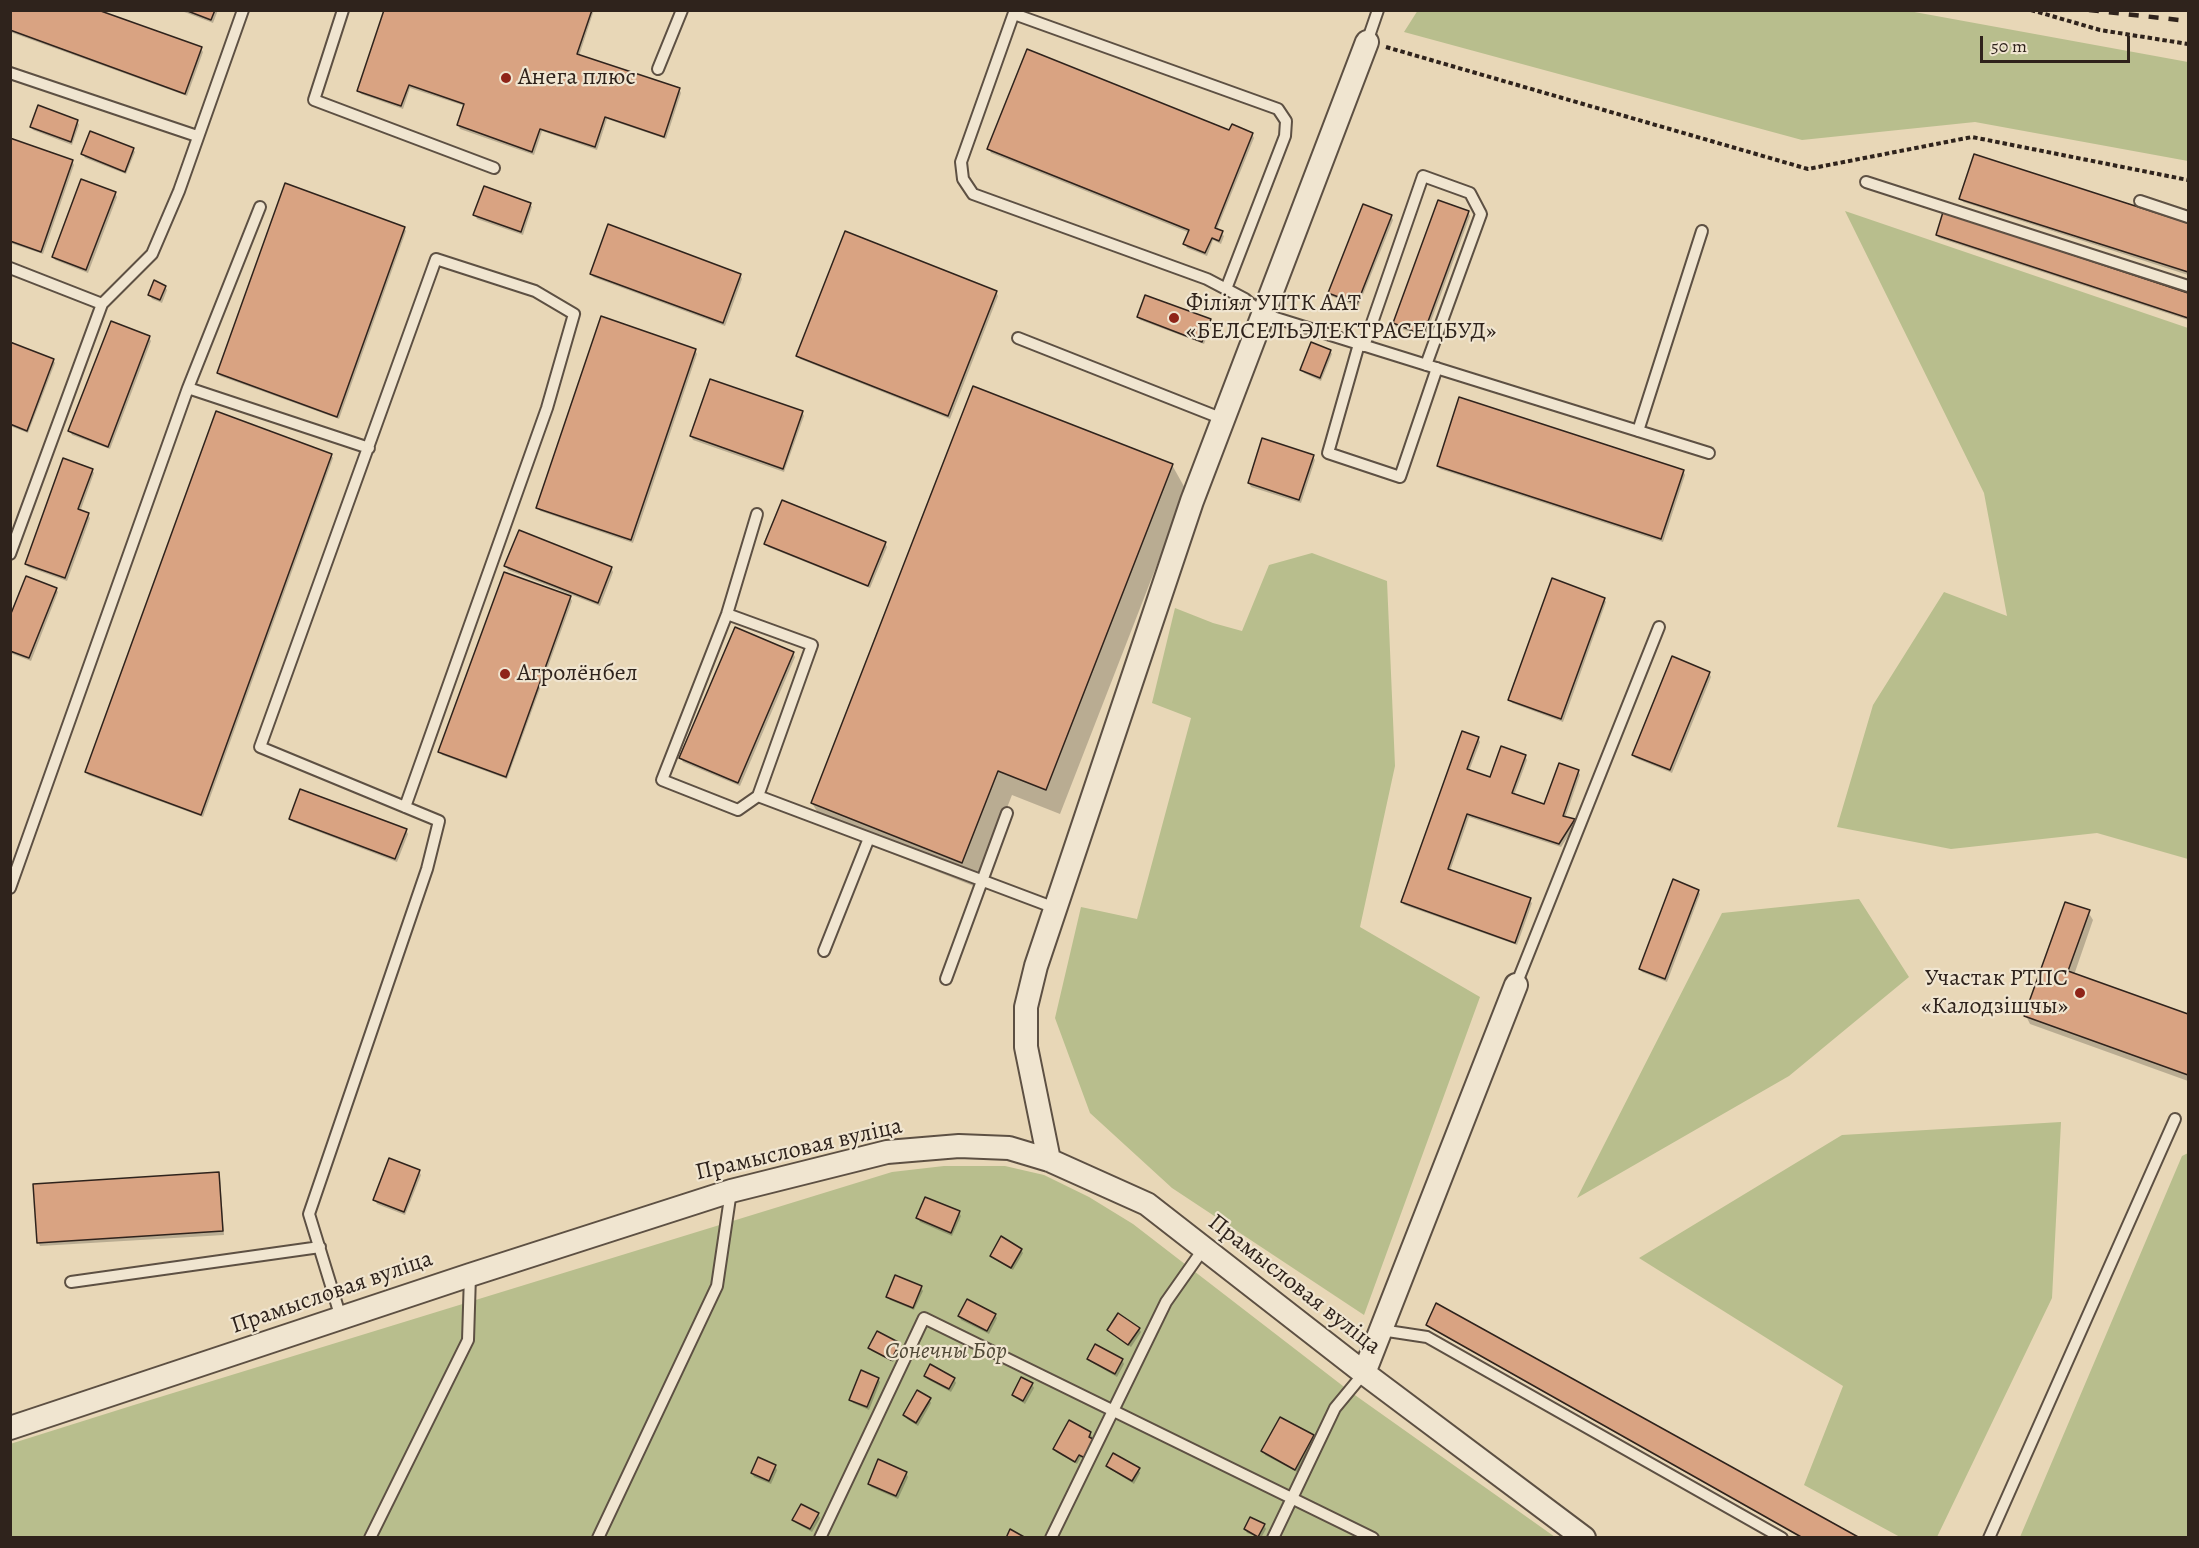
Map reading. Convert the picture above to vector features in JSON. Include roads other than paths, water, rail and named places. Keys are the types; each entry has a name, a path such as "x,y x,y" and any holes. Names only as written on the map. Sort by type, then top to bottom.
{"street":[{"path":"1049,1160 1026,1047 1026,1007 1036,966 1192,501 1367,42"},
{"path":"1364,1373 1516,985"},
{"name":"Прамысловая вуліца","path":"10,1428 730,1191 887,1152 959,1146 1009,1148 1049,1160 1147,1204 1364,1373 1584,1538"}],"lane":[{"path":"10,554 102,304 152,254 179,191 243,10"},
{"path":"343,10 314,100 494,168"},
{"path":"658,69 682,10"},
{"path":"1367,42 1378,10"},
{"path":"1226,289 1285,136 1286,121 1278,109 1015,12 961,162 963,179 973,194 1208,279 1226,289 1245,299 1263,314 1709,453"},
{"path":"10,73 197,136"},
{"path":"1423,176 1470,194 1481,214 1431,367 1400,477 1328,453 1362,345 1423,176"},
{"path":"1866,183 2188,286"},
{"path":"2140,201 2188,217"},
{"path":"10,888 188,388 260,207"},
{"path":"1638,431 1701,231"},
{"path":"341,1319 309,1214 427,869 439,821 405,807 260,747 436,259 535,291 574,314 547,408 405,807"},
{"path":"10,268 102,304"},
{"path":"1018,338 1223,419"},
{"path":"188,388 369,448"},
{"path":"727,614 812,645 758,796 738,810 662,780 727,614 757,514"},
{"path":"1516,985 1659,627"},
{"path":"758,796 1055,908"},
{"path":"946,979 1007,813"},
{"path":"824,951 869,838"},
{"path":"1989,1538 2175,1119"},
{"path":"598,1538 717,1286 730,1191"},
{"path":"71,1282 320,1247"},
{"path":"1051,1538 1166,1302 1204,1248"},
{"path":"370,1538 468,1340 470,1275"},
{"path":"820,1538 924,1318 1373,1538"},
{"path":"1381,1330 1427,1337 1782,1538"},
{"path":"1273,1538 1335,1408 1364,1373"}],"railway":[{"path":"2089,10 2188,21"}],"place":[{"name":"Анега плюс","path":"506,78"},
{"name":"Філіял УПТК ААТ «БЕЛСЕЛЬЭЛЕКТРАСЕЦБУД»","path":"1174,318"},
{"name":"Агролёнбел","path":"505,674"},
{"name":"Участак РТПС «Калодзішчы»","path":"2080,993"}],"park label":[{"name":"Сонечны Бор","path":"946,1352"}]}
